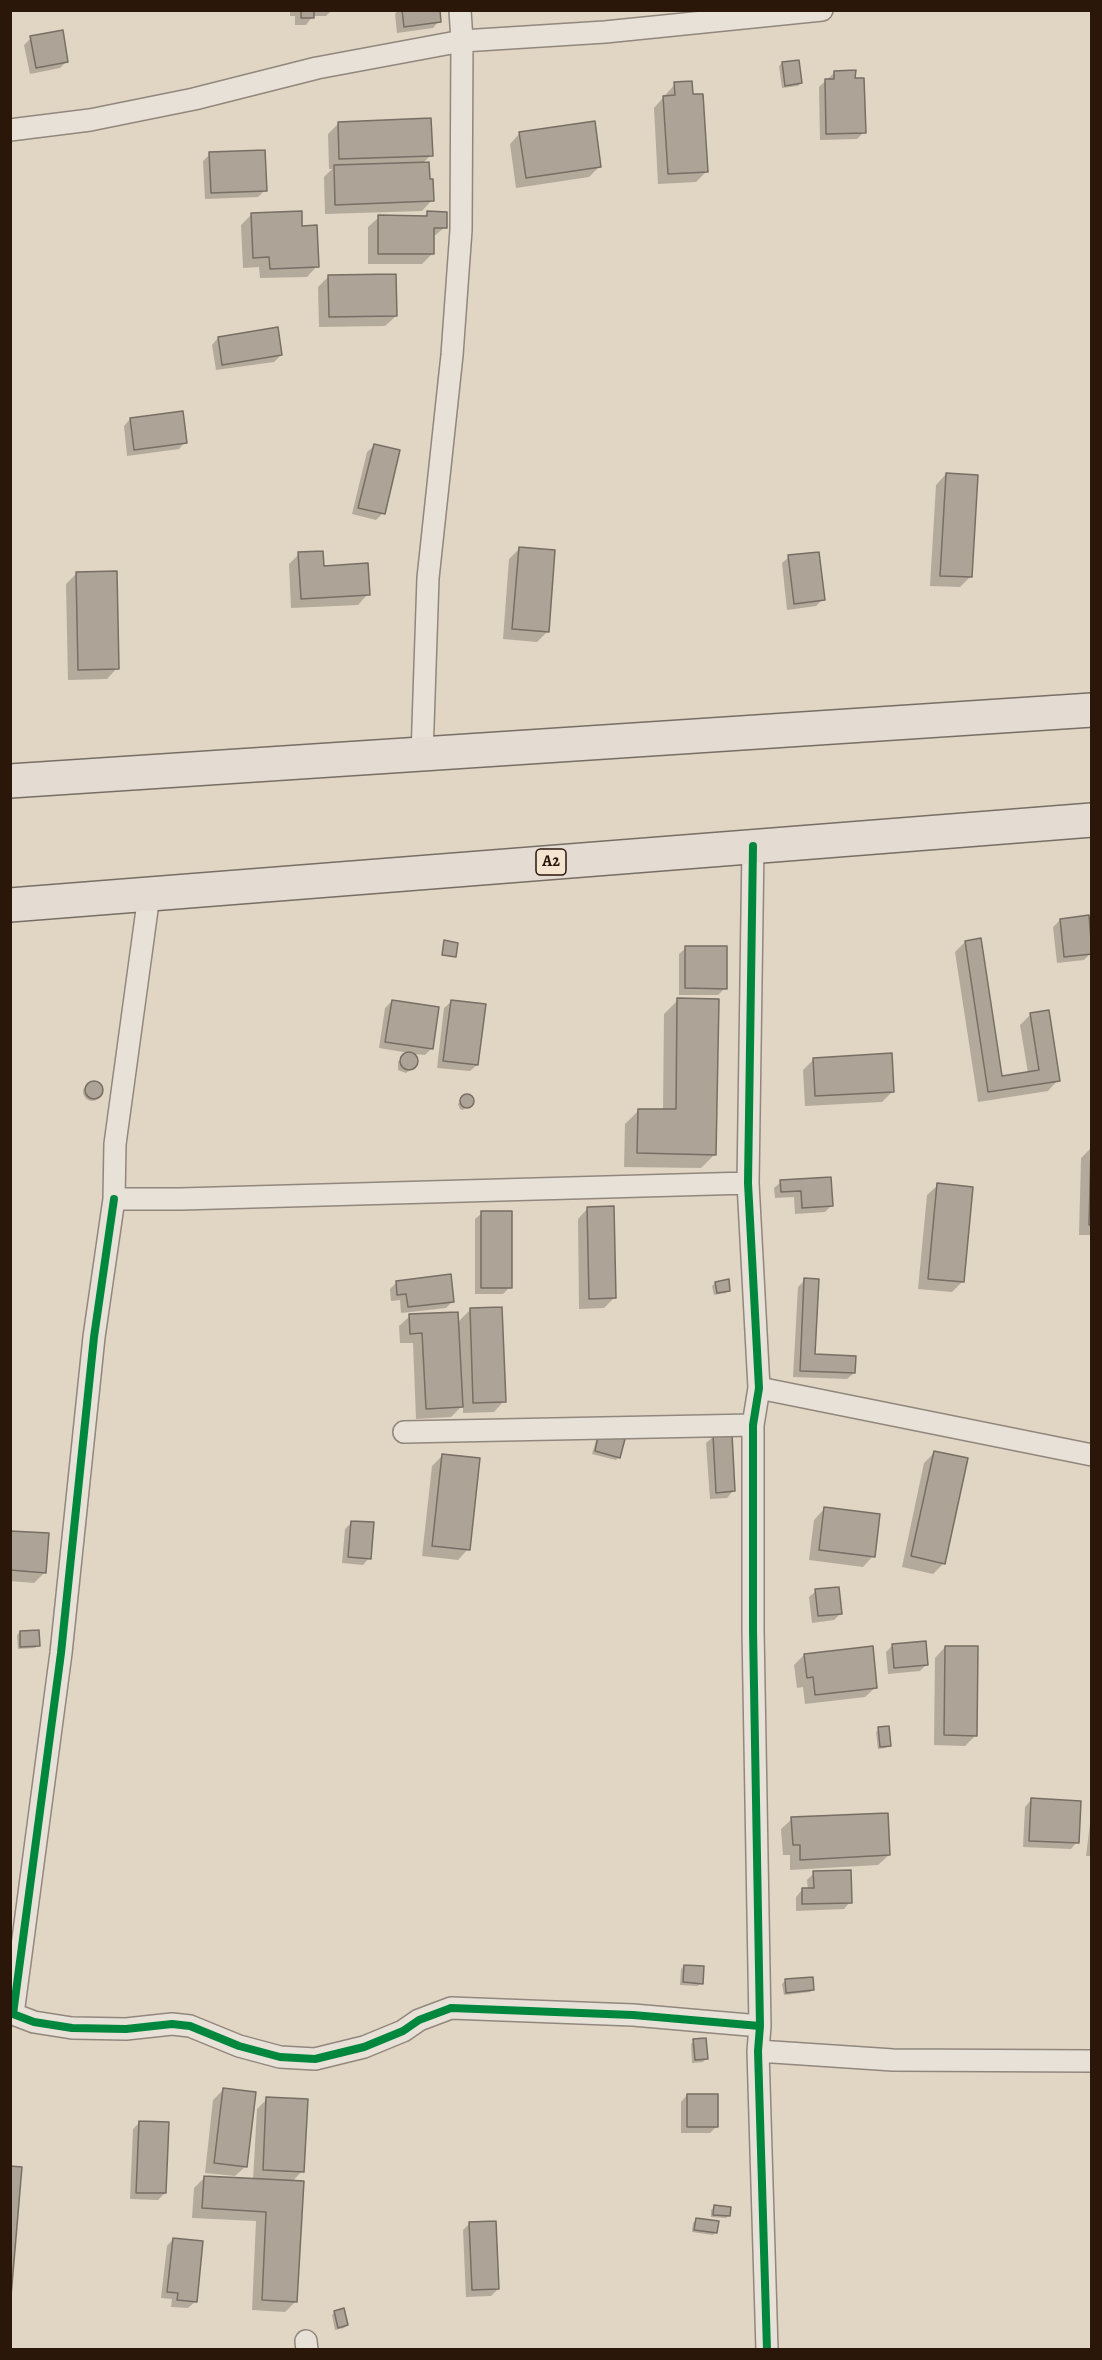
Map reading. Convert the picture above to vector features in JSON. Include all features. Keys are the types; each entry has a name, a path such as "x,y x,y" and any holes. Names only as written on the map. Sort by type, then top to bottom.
{"highway":[{"path":"10,781 1092,710"},
{"name":"A2","path":"10,904 1092,820"}],"street":[{"path":"422,755 428,578 452,356 461,230 462,41 460,10"},
{"path":"10,130 90,120 194,99 317,68 462,41 605,32 822,10"},
{"path":"753,846 748,1183 759,1388 753,1425 753,1630 760,2026 758,2051 767,2349"},
{"path":"148,895 115,1144 114,1199 94,1337 61,1653 12,2014 34,2022 72,2028 126,2029 172,2024 190,2026 239,2046 280,2057 315,2058 364,2048 403,2031 419,2020 451,2008 633,2015 760,2026"},
{"path":"114,1199 748,1183"},
{"path":"759,1388 1092,1455"},
{"path":"404,1432 753,1425"},
{"path":"758,2051 893,2060 1092,2061"}],"building":[{"path":"301,10 314,10 314,18 301,18"},
{"path":"402,10 440,10 441,22 404,27"},
{"path":"63,30 68,62 36,68 30,36"},
{"path":"799,60 802,83 785,86 782,62"},
{"path":"856,70 855,78 864,78 866,133 826,134 825,79 834,79 834,71"},
{"path":"692,81 693,94 703,94 708,172 668,174 663,96 675,95 674,82"},
{"path":"431,118 433,156 339,159 338,122"},
{"path":"595,121 601,167 526,178 519,132"},
{"path":"265,150 267,191 211,193 209,152"},
{"path":"429,162 430,179 433,179 434,201 335,205 334,165"},
{"path":"302,211 302,226 317,225 319,267 270,269 269,257 253,258 251,213"},
{"path":"427,211 447,212 447,228 434,228 434,254 378,254 378,215 427,216"},
{"path":"396,274 397,316 329,317 328,275"},
{"path":"278,327 282,355 222,365 218,337"},
{"path":"183,411 187,443 134,450 130,418"},
{"path":"374,444 400,450 385,514 358,508"},
{"path":"946,473 978,475 972,577 940,576"},
{"path":"519,547 555,550 549,632 512,629"},
{"path":"323,551 324,566 368,563 370,595 301,599 298,552"},
{"path":"819,552 825,600 794,604 788,555"},
{"path":"117,571 119,669 78,670 76,572"},
{"path":"1089,915 1092,954 1064,957 1060,919"},
{"path":"981,938 1002,1076 1039,1070 1030,1013 1049,1010 1060,1081 988,1092 965,941"},
{"path":"444,940 458,943 456,957 442,955"},
{"path":"685,946 727,946 727,989 685,988"},
{"path":"677,998 719,999 716,1155 637,1153 638,1109 676,1109"},
{"path":"392,1000 439,1007 433,1049 385,1042"},
{"path":"451,1000 486,1004 478,1065 443,1061"},
{"path":"405,1052 413,1052 418,1057 416,1068 405,1070 400,1065 400,1057"},
{"path":"892,1053 894,1092 815,1096 813,1058"},
{"path":"94,1081 102,1086 103,1090 98,1098 94,1099 86,1094 85,1090 90,1082"},
{"path":"467,1094 472,1096 474,1101 472,1106 467,1108 462,1106 460,1101 462,1096"},
{"path":"1091,1146 1092,1225 1089,1225"},
{"path":"831,1177 833,1206 802,1208 801,1191 781,1192 780,1180"},
{"path":"937,1183 973,1187 964,1282 928,1279"},
{"path":"614,1206 616,1298 589,1299 587,1207"},
{"path":"481,1211 512,1211 512,1288 481,1288"},
{"path":"451,1274 454,1302 408,1307 406,1294 397,1295 396,1281"},
{"path":"804,1278 819,1279 815,1354 856,1356 855,1373 800,1371"},
{"path":"729,1279 730,1291 717,1293 715,1282"},
{"path":"502,1307 506,1402 473,1403 470,1308"},
{"path":"458,1312 463,1407 426,1409 422,1333 410,1334 409,1314"},
{"path":"599,1432 625,1439 620,1458 595,1451"},
{"path":"732,1434 735,1491 716,1493 713,1435"},
{"path":"934,1451 968,1458 945,1564 911,1556"},
{"path":"442,1454 480,1458 470,1550 432,1546"},
{"path":"824,1507 880,1514 875,1557 819,1550"},
{"path":"351,1521 374,1522 371,1559 348,1557"},
{"path":"10,1531 49,1533 46,1573 10,1570"},
{"path":"839,1587 842,1614 818,1616 815,1589"},
{"path":"39,1630 40,1646 20,1647 20,1631"},
{"path":"926,1641 928,1665 894,1668 892,1644"},
{"path":"873,1646 877,1688 815,1695 813,1677 807,1678 804,1654"},
{"path":"945,1646 978,1646 977,1736 944,1735"},
{"path":"889,1726 891,1746 880,1747 878,1727"},
{"path":"1031,1798 1081,1801 1079,1843 1029,1841"},
{"path":"888,1813 890,1855 800,1860 800,1845 793,1845 791,1817"},
{"path":"851,1870 852,1903 802,1904 802,1888 814,1888 813,1871"},
{"path":"684,1965 704,1966 703,1984 683,1982"},
{"path":"813,1977 814,1990 786,1993 785,1979"},
{"path":"706,2038 708,2059 695,2060 693,2039"},
{"path":"223,2088 256,2092 247,2167 214,2163"},
{"path":"687,2094 718,2094 718,2127 687,2127"},
{"path":"266,2097 308,2099 304,2172 263,2170"},
{"path":"139,2121 169,2122 166,2193 136,2193"},
{"path":"10,2166 22,2167 10,2308"},
{"path":"204,2176 304,2181 297,2302 262,2300 266,2212 202,2208"},
{"path":"714,2205 731,2207 730,2216 713,2215"},
{"path":"696,2218 719,2221 717,2233 694,2230"},
{"path":"496,2221 499,2289 472,2290 469,2222"},
{"path":"173,2238 203,2241 197,2302 177,2300 178,2293 167,2292"},
{"path":"344,2308 348,2325 338,2328 334,2311"}],"cycle path":[{"path":"753,846 748,1183 759,1388 753,1425 753,1630 760,2026 758,2051 767,2350"},
{"path":"114,1199 94,1337 61,1653 13,2014 34,2022 72,2028 126,2029 172,2024 190,2026 239,2046 280,2057 315,2059 364,2047 403,2031 419,2020 451,2008 633,2015 760,2026"}]}
